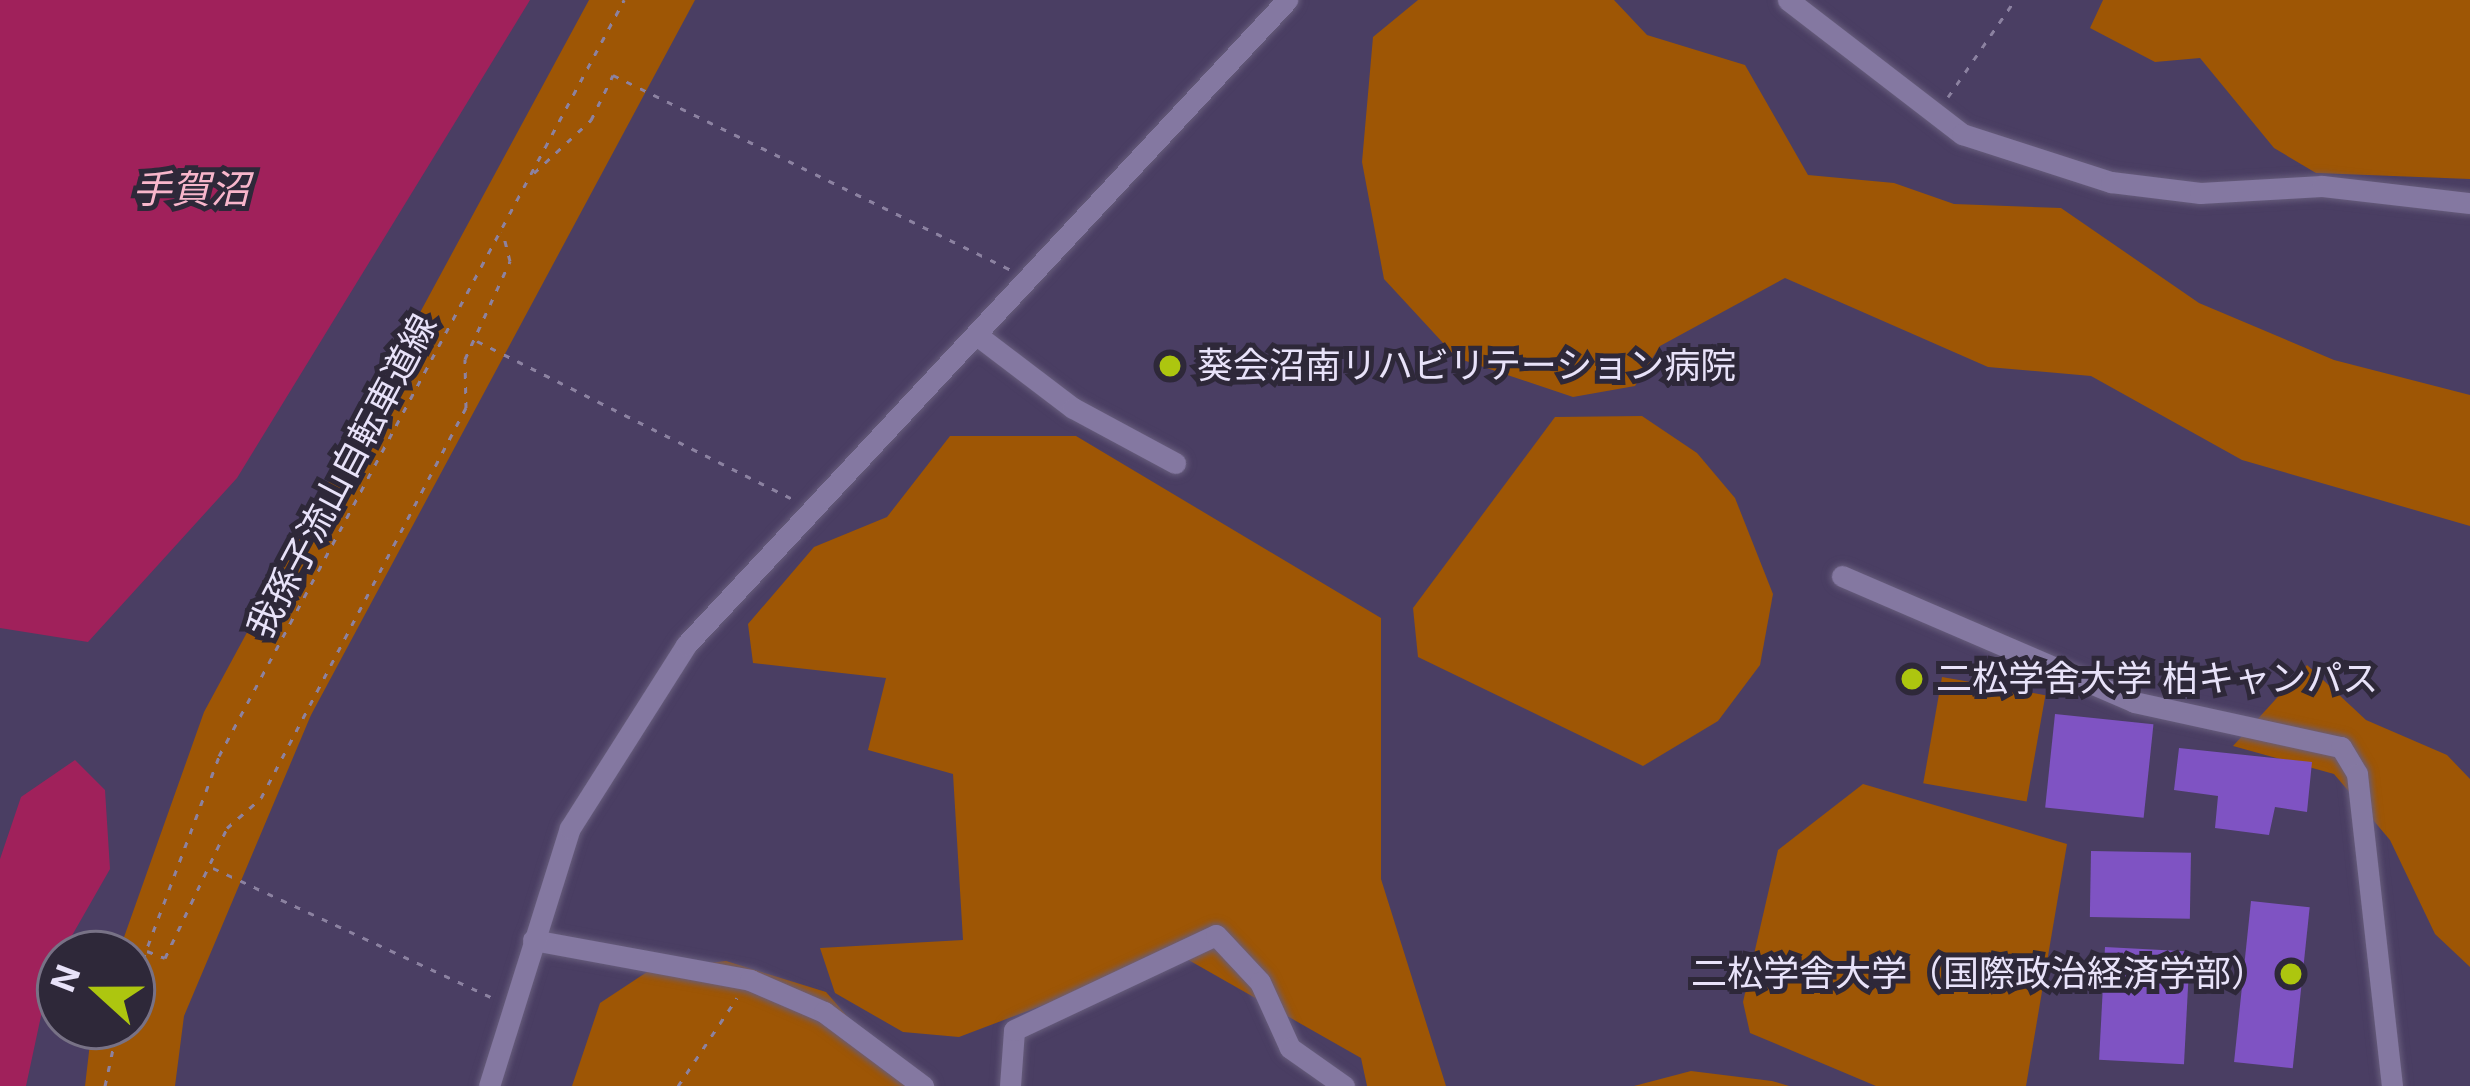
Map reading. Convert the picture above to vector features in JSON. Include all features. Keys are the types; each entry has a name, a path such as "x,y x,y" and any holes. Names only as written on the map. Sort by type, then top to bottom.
{"street":[{"path":"489,1086 571,828 620,736 686,645 1287,0"},
{"path":"1788,0 1962,134 2111,182 2200,193 2322,186 2470,203"},
{"path":"978,336 1072,408 1175,463"},
{"path":"1842,576 2134,702 2342,747 2357,774 2392,1086"},
{"path":"1010,1086 1014,1030 1216,935 1260,982 1290,1048 1344,1086"},
{"path":"533,940 750,980 824,1012 922,1086"}],"path":[{"name":"我孫子流山自転車道線","path":"154,930 219,756 624,0"},
{"path":"1937,114 2015,0"},
{"path":"533,174 591,120 613,75 1029,278"},
{"path":"156,954 165,958 227,829 261,798 466,408 464,368 510,261 502,231"},
{"path":"477,341 812,508"},
{"path":"212,867 512,1006"},
{"path":"678,1086 750,980"},
{"path":"105,1086 113,1050"}],"shaded area":[{"path":"589,0 695,0 311,715 184,1016 175,1086 85,1086 89,1050 156,1050 156,930 127,930 204,712"},
{"path":"1418,0 1614,0 1647,35 1745,65 1808,175 1894,183 1954,204 2061,208 2199,303 2334,360 2470,395 2470,526 2242,460 2091,376 1988,367 1785,278 1660,346 1635,386 1573,397 1457,358 1384,279 1362,162 1373,37"},
{"path":"2103,0 2470,0 2470,179 2316,173 2274,148 2200,58 2155,62 2090,28"},
{"path":"1642,416 1697,453 1735,498 1773,594 1760,665 1718,721 1643,766 1418,657 1413,608 1555,417"},
{"path":"950,436 1076,436 1381,618 1381,879 1446,1086 1367,1086 1361,1058 1178,954 959,1037 903,1032 835,993 820,948 963,940 953,774 868,750 886,678 753,663 748,624 814,547 887,517"},
{"path":"2307,665 2366,720 2447,755 2470,779 2470,967 2435,934 2390,840 2334,774 2233,746"},
{"path":"1942,677 2045,695 2027,802 1923,783"},
{"path":"1863,784 2067,844 2026,1086 1876,1086 1750,1033 1743,1002 1778,850"},
{"path":"726,961 826,992 908,1086 572,1086 600,1003 650,970"},
{"path":"1691,1071 1772,1081 1789,1086 1634,1086"}],"water":[{"name":"手賀沼","path":"0,0 530,0 237,478 88,642 0,628"},
{"path":"75,760 105,790 110,869 75,930 36,930 36,1039 26,1086 0,1086 0,859 21,797"}],"building":[{"path":"2055,714 2153,724 2144,818 2045,807"},
{"path":"2179,748 2312,762 2307,812 2275,807 2269,835 2215,828 2218,796 2174,790"},
{"path":"2091,851 2191,853 2190,919 2090,917"},
{"path":"2251,901 2310,907 2293,1068 2234,1062"},
{"path":"2105,947 2190,951 2184,1064 2099,1060"}],"place":[{"name":"葵会沼南リハビリテーション病院","path":"1170,366"},
{"name":"二松学舍大学 柏キャンパス","path":"1912,679"},
{"name":"二松学舎大学（国際政治経済学部）","path":"2291,974"}]}
